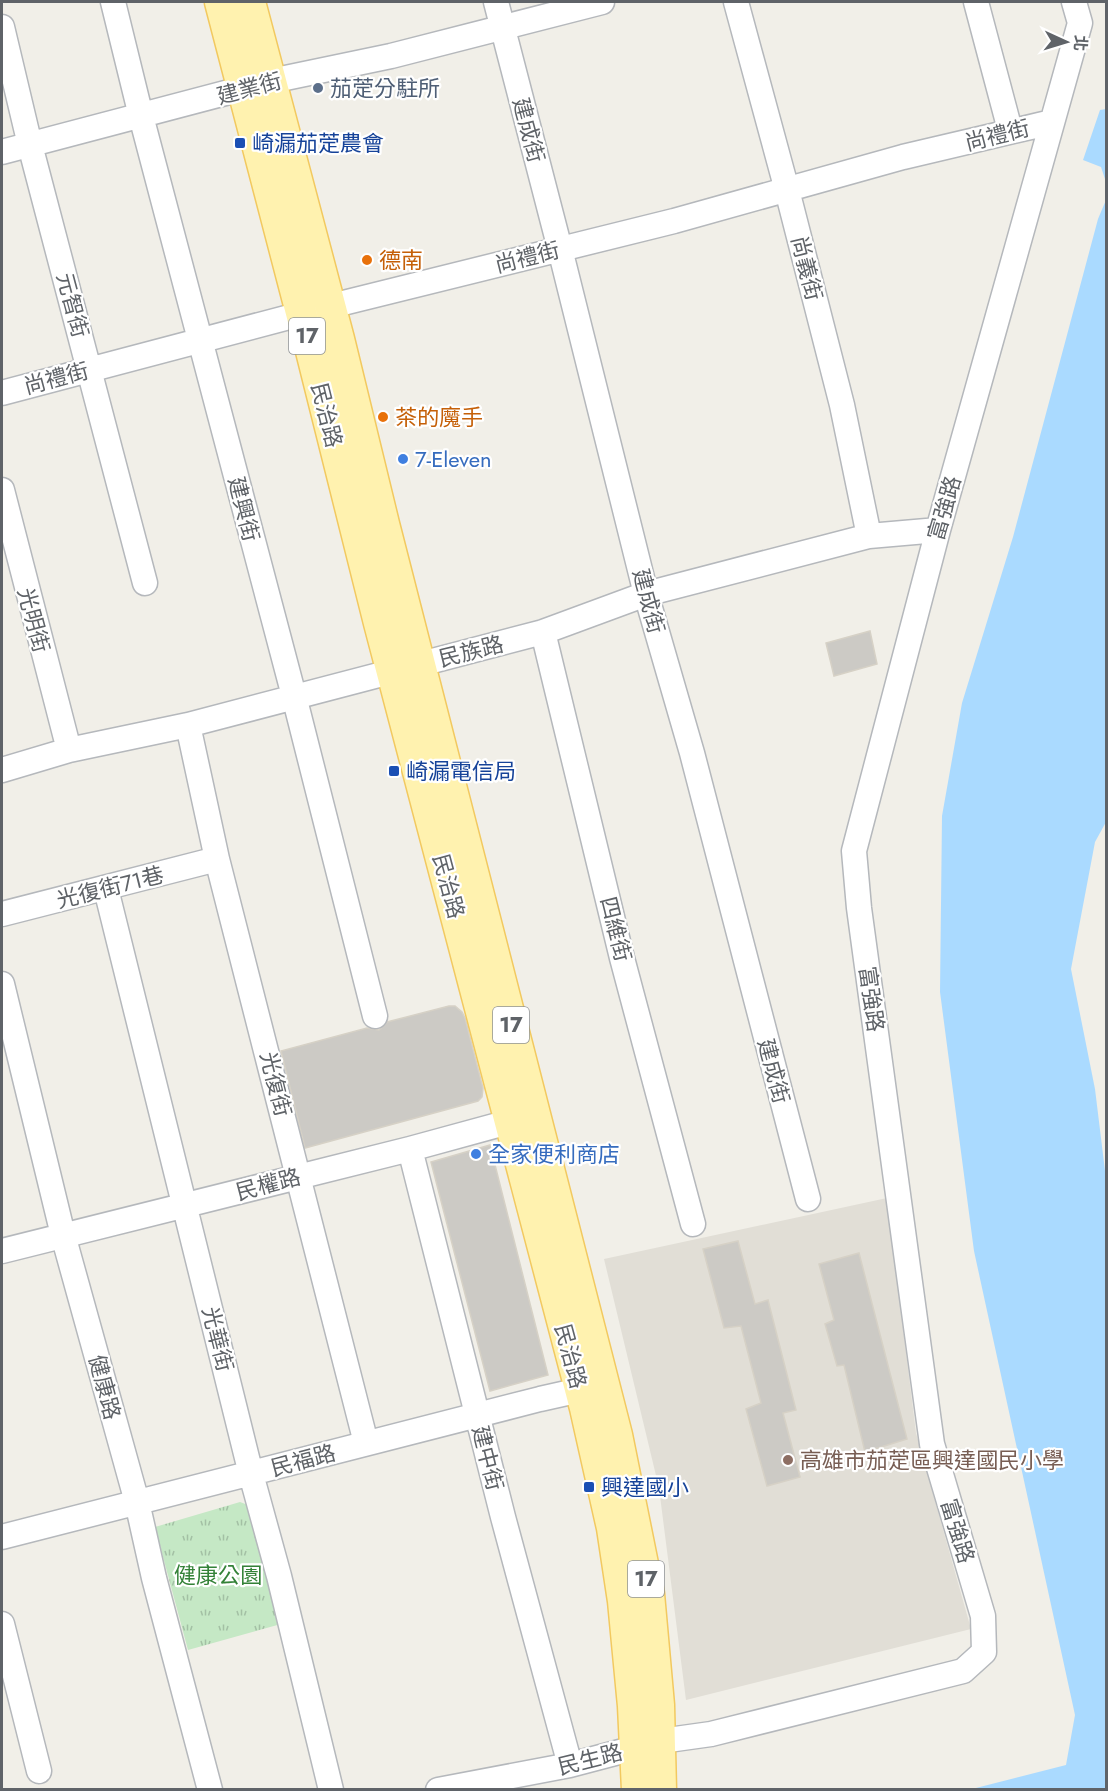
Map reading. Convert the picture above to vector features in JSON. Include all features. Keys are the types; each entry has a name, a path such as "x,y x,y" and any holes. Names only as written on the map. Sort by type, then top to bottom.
{"main road":[{"name":"民治路","path":"220,2 302,314 406,668 592,1388 617,1435 649,1594 649,1783"},
{"name":"民治路","path":"250,2 331,306 406,668"}],"street":[{"name":"建興街","path":"113,2 375,1016"},
{"name":"建成街","path":"495,2 560,249 646,594 692,753 808,1199"},
{"name":"建業街","path":"2,152 271,81 391,56 602,2"},
{"name":"尚義街","path":"736,2 842,405 869,536"},
{"path":"976,2 1010,130"},
{"name":"富強路","path":"648,1744 711,1734 963,1671 984,1652 983,1616 932,1444 859,908 854,851 938,530 1080,23 1074,2"},
{"name":"元智街","path":"2,27 30,145 145,583"},
{"name":"尚禮街","path":"2,393 90,368 560,249 1010,130 1053,122"},
{"name":"光明街","path":"2,490 69,750"},
{"name":"民族路","path":"2,770 69,750 188,725 543,632 646,594 869,536 938,530"},
{"name":"四維街","path":"543,632 622,958 693,1224"},
{"name":"光復街","path":"188,725 218,859 366,1443"},
{"name":"光復街71巷","path":"2,914 218,859"},
{"name":"光華街","path":"106,889 331,1790"},
{"name":"健康路","path":"2,984 63,1235 137,1502 154,1578 210,1790"},
{"name":"民權路","path":"2,1251 410,1149 523,1118"},
{"name":"建中街","path":"410,1149 570,1765"},
{"name":"民福路","path":"2,1537 366,1443 592,1388"},
{"path":"2,1624 39,1771"},
{"name":"民生路","path":"438,1790 570,1765 648,1744"}],"shaded area":[{"name":"高雄市茄萣區興達國民小學","path":"887,1198 916,1433 971,1629 686,1700 659,1488 604,1259"}],"green space":[{"name":"健康公園","path":"240,1502 248,1505 281,1624 188,1650 155,1527"}],"water":[{"path":"1106,109 1106,182 1101,167 1083,160 1100,110"},
{"path":"1106,200 1106,822 1095,842 1071,969 1095,1089 1106,1179 1106,1789 972,1789 1066,1765 1075,1715 974,1251 940,992 942,816 962,703 1013,537 1098,219"}],"building":[{"path":"870,631 877,664 834,676 826,643"},
{"path":"455,1006 465,1018 483,1088 482,1097 478,1101 305,1148 281,1051 367,1028 379,1030 387,1022"},
{"path":"490,1145 548,1375 490,1391 431,1162"},
{"path":"738,1241 755,1304 768,1300 796,1410 783,1413 800,1477 767,1486 746,1409 761,1403 741,1326 724,1328 703,1249"},
{"path":"859,1253 907,1439 865,1452 844,1365 837,1366 825,1324 834,1320 819,1264"}],"place":[{"name":"茄萣分駐所","path":"318,88"},
{"name":"崎漏茄萣農會","path":"240,143"},
{"name":"德南","path":"367,260"},
{"name":"茶的魔手","path":"383,417"},
{"name":"7-Eleven","path":"403,459"},
{"name":"崎漏電信局","path":"394,771"},
{"name":"全家便利商店","path":"476,1154"},
{"name":"高雄市茄萣區興達國民小學","path":"788,1460"},
{"name":"興達國小","path":"589,1487"}]}
